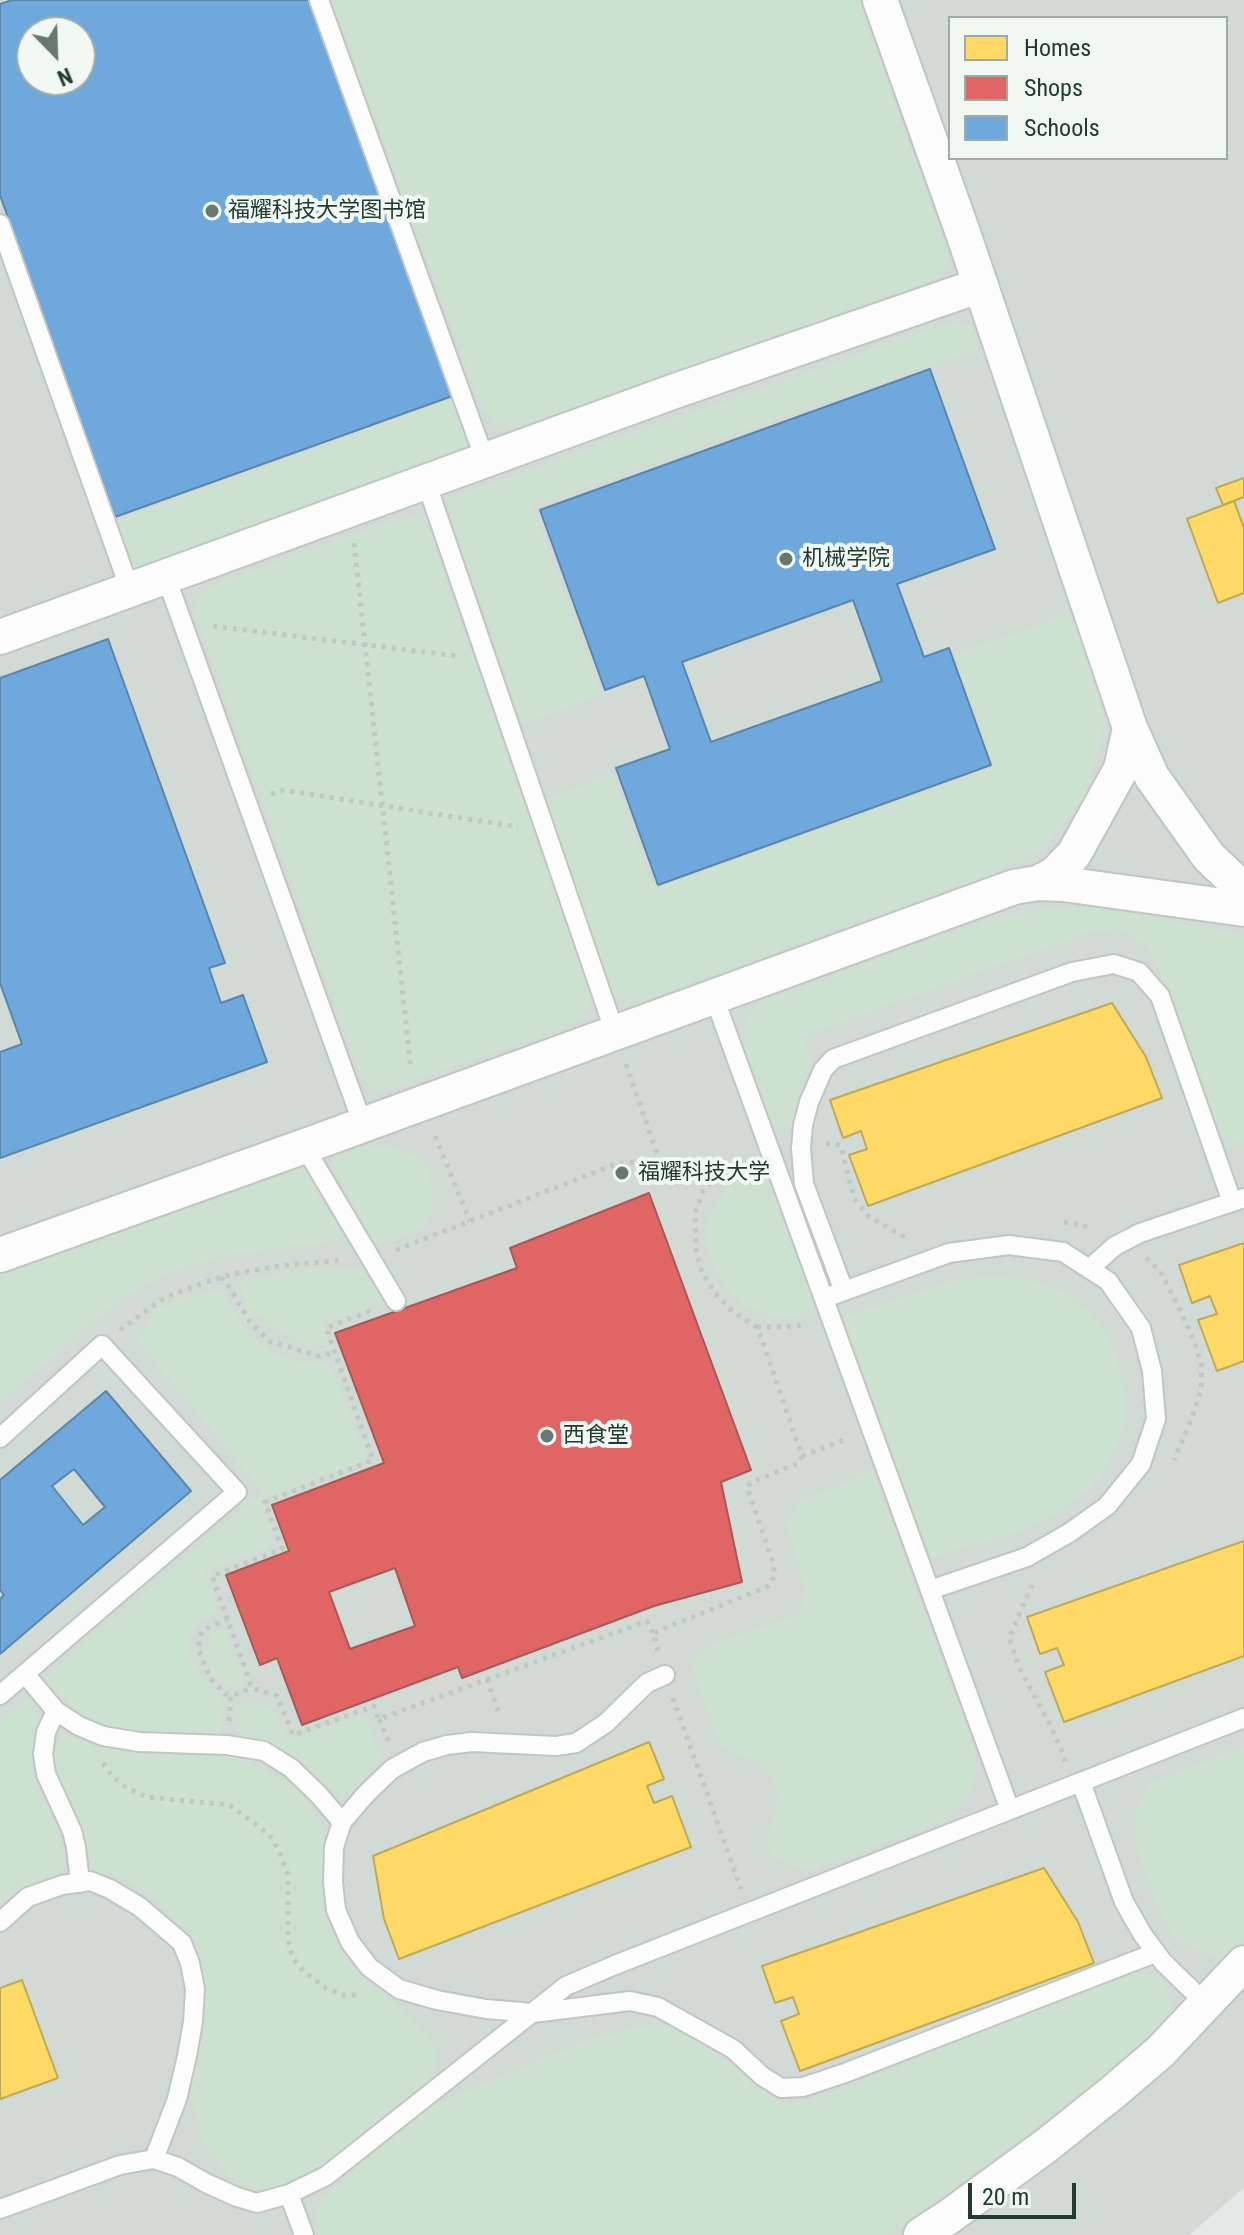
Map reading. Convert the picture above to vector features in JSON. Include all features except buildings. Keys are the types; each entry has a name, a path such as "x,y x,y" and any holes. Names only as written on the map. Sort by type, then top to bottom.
{"street":[{"path":"880,0 981,285 1130,728 1152,777 1209,857 1244,890"},
{"path":"0,637 675,391 981,285"},
{"path":"1038,883 1055,874 1074,854 1121,769 1130,728"},
{"path":"0,1255 1014,887 1038,883 1244,909"},
{"path":"921,2235 1023,2163 1112,2093 1160,2052 1244,1963"}],"lane":[{"path":"319,0 485,460"},
{"path":"0,224 130,590"},
{"path":"426,482 615,1033"},
{"path":"166,577 363,1125"},
{"path":"844,1291 804,1184 803,1125 823,1070 833,1059 1072,972 1114,964 1139,972 1160,996 1238,1200 1140,1233 1115,1246 1089,1269"},
{"path":"714,997 1010,1810"},
{"path":"304,1146 396,1301"},
{"path":"770,1149 801,1148"},
{"path":"824,1298 949,1253 1009,1245 1063,1252 1108,1281 1141,1328 1152,1371 1156,1419 1141,1464 1107,1506 1069,1533 1027,1557 930,1590"},
{"path":"0,1438 102,1345 237,1492 0,1695"},
{"path":"25,1674 56,1711 79,1726 103,1736 139,1742 227,1745 264,1751 291,1768 342,1822"},
{"path":"665,1675 647,1683 606,1723 576,1743 556,1746 472,1742 447,1745 423,1752 392,1769 366,1794 342,1822 334,1847 333,1882 336,1910 350,1942 369,1967 395,1986 437,2000 486,2009 533,2013 630,2001 658,2007 733,2049 762,2076 781,2088 803,2087 860,2068 1155,1953"},
{"path":"56,1711 46,1732 43,1754 46,1774 72,1831 80,1883"},
{"path":"0,2209 120,2165 154,2159 257,2203 289,2194 326,2176 566,1986 1244,1718"},
{"path":"1074,1785 1124,1902 1155,1953 1206,2004"},
{"path":"0,1922 28,1897 62,1885 90,1881 140,1907 182,1943 195,1989 187,2056 177,2099 154,2159"},
{"path":"289,2194 304,2235"}],"path":[{"path":"343,512 353,540 412,1077 470,1221"},
{"path":"187,635 215,625 469,658 484,652"},
{"path":"246,801 283,790 518,827 541,818"},
{"path":"615,1033 660,1162"},
{"path":"801,1148 832,1143 841,1146 854,1198 868,1216 912,1241"},
{"path":"770,1149 740,1159 719,1173 703,1191 695,1214 696,1253 703,1274 733,1312 756,1327 787,1327 831,1316"},
{"path":"102,1345 131,1319 164,1298 221,1277 393,1251 616,1164 675,1162 694,1167 714,1180"},
{"path":"1061,1222 1113,1234 1137,1249 1160,1271 1195,1343 1202,1367 1201,1390 1171,1464"},
{"path":"221,1277 250,1322 269,1341 318,1356 335,1352"},
{"path":"252,1688 212,1576 282,1549 265,1502 373,1460 326,1328 396,1301"},
{"path":"653,1633 769,1586 774,1577 774,1565 747,1487 752,1482 799,1463 802,1456 756,1327"},
{"path":"802,1456 872,1429"},
{"path":"1033,1583 1009,1638 1019,1667 1064,1756 1074,1785"},
{"path":"228,1618 202,1631 199,1640 199,1651 210,1678 225,1694 237,1694 252,1688 277,1696 293,1735 374,1706 379,1719 647,1621 749,1913"},
{"path":"487,1679 510,1745"},
{"path":"79,1726 111,1775 127,1788 147,1797 229,1805 269,1834 288,1875 288,1939 292,1956 302,1970 326,1988 343,1995 370,1995 395,1986"}],"shaded area":[{"name":"福耀科技大学","path":"0,0 1244,0 1244,2188 1189,2235 0,2235"}],"green space":[{"path":"331,0 859,0 949,254 945,269 937,278 914,287 520,426 495,423 482,408"},
{"path":"967,325 975,331 979,348 532,506 601,694 522,724 445,500 940,326"},
{"path":"459,397 478,449 135,573 117,521"},
{"path":"416,517 429,530 591,995 589,1007 582,1018 561,1029 380,1092 361,1076 195,613 196,604 205,590 225,580 398,519"},
{"path":"1072,613 1105,707 1102,734 1085,797 1046,846 1022,862 637,1003 617,997 609,989 543,800 613,774 654,889 994,767 955,655"},
{"path":"1102,907 1244,935 1244,1143 1221,1135 1152,952 1137,938 1120,929 1092,931 801,1036 812,1063 797,1125 769,1131 744,1051 746,1018 762,1001 984,920 1041,910"},
{"path":"374,1145 390,1147 423,1160 433,1194 431,1213 422,1227 390,1241 374,1241 337,1175 333,1161 339,1154"},
{"path":"763,1163 816,1307 794,1317 779,1318 744,1305 730,1291 710,1254 707,1237 709,1216 733,1181"},
{"path":"303,1164 345,1240 225,1256 183,1267 146,1283 108,1309 0,1403 0,1274"},
{"path":"363,1269 384,1301 322,1322 329,1344 326,1345 312,1345 280,1332 249,1306 238,1282 304,1270"},
{"path":"988,1277 1026,1279 1055,1289 1081,1306 1102,1327 1117,1359 1124,1395 1124,1424 1100,1477 1064,1509 1019,1531 930,1557 842,1317 957,1280"},
{"path":"221,1291 242,1324 257,1341 277,1355 305,1364 329,1362 367,1460 260,1501 275,1543 204,1571 217,1611 193,1629 188,1639 188,1654 225,1704 217,1737 119,1729 98,1723 68,1705 45,1676 263,1491 137,1340 154,1311 198,1294"},
{"path":"873,1471 974,1748 977,1767 970,1793 946,1820 817,1867 799,1869 773,1855 765,1842 779,1794 771,1775 754,1759 729,1751 720,1743 692,1664 721,1641 792,1617 802,1607 806,1589 787,1524 800,1502"},
{"path":"224,1626 244,1684 236,1689 230,1688 212,1672 206,1653 214,1633"},
{"path":"31,1696 41,1722 33,1744 31,1760 34,1777 59,1830 65,1864 60,1872 34,1884 0,1909 0,1722"},
{"path":"242,1701 272,1708 289,1740 364,1714 381,1759 340,1803 304,1769 272,1748 240,1737"},
{"path":"63,1733 112,1750 229,1755 290,1782 307,1800 326,1833 325,1907 337,1935 367,1976 431,2040 436,2053 433,2074 423,2088 396,2106 321,2169 278,2192 243,2184 229,2175 203,2142 190,2074 200,1968 189,1937 156,1899 122,1878 91,1872 84,1844 52,1765"},
{"path":"1244,1747 1244,1936 1222,1958 1177,1939 1164,1921 1138,1851 1134,1813 1151,1783"},
{"path":"1137,1972 1161,1976 1172,2009 1166,2024 1151,2040 910,2222 887,2235 318,2235 318,2202 423,2109 592,2039 649,2025 669,2025 693,2036 766,2093 790,2104 849,2086 1083,1988"}],"place":[{"name":"福耀科技大学图书馆","path":"212,211"},
{"name":"机械学院","path":"786,559"},
{"name":"福耀科技大学","path":"622,1173"},
{"name":"西食堂","path":"547,1436"}]}
